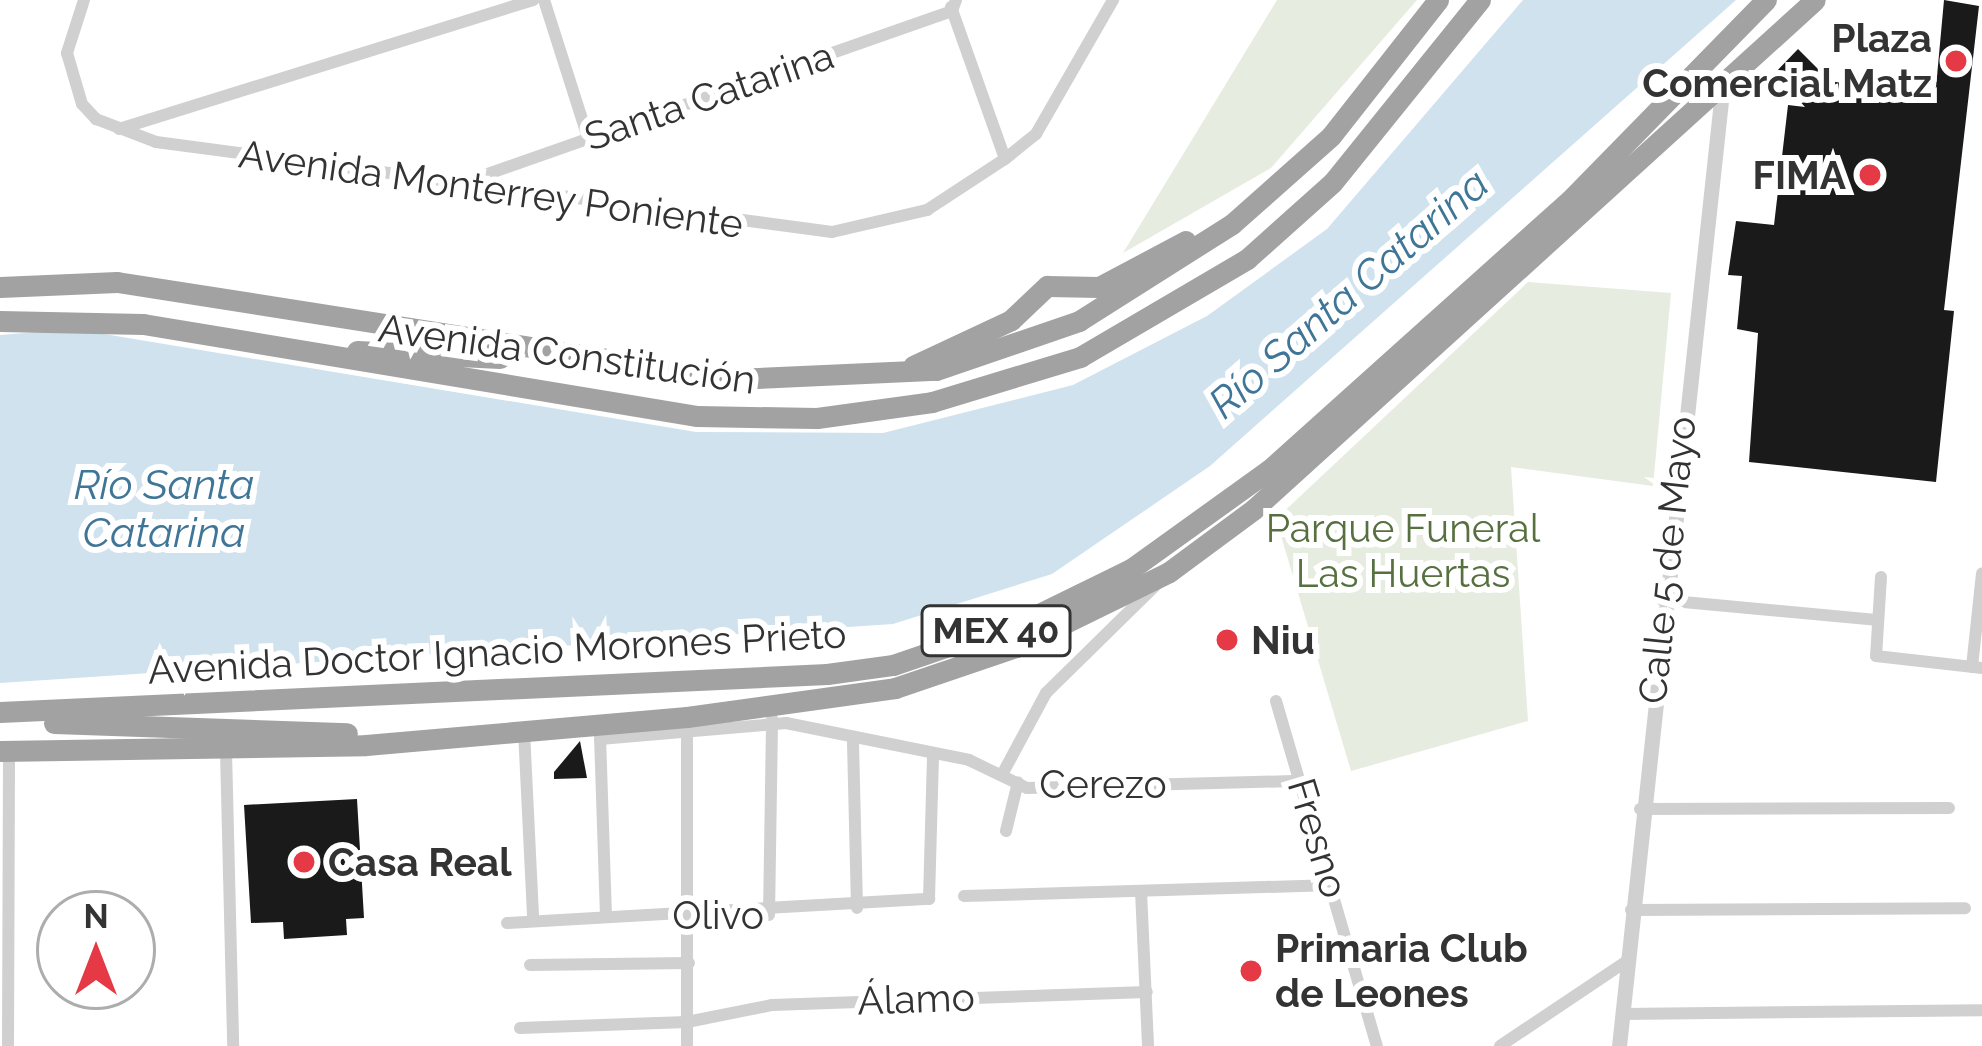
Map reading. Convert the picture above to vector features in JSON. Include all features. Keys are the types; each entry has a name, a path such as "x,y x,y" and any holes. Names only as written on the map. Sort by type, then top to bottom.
{"highway":[{"name":"Avenida Constitución","path":"0,286 117,282 735,379 892,376 972,361 1079,321 1232,224 1330,136 1438,0"},
{"name":"Avenida Constitución","path":"0,320 111,321 549,395 764,419 893,409 1007,383 1150,323 1277,235 1333,182 1480,0"},
{"name":"Avenida Doctor Ignacio Morones Prieto","path":"0,715 827,674 958,646 1033,617 1168,546 1269,470 1570,200 1766,0"},
{"name":"Avenida Doctor Ignacio Morones Prieto","path":"4,751 226,751 687,724 771,715 962,668 1169,572 1543,252 1724,76 1814,0"},
{"path":"892,376 1011,320 1047,286 1099,286 1232,224"},
{"path":"303,352 572,356"},
{"path":"0,715 490,734"}],"street":[{"path":"84,0 68,33 70,74 82,104 118,129 533,0"},
{"path":"544,0 588,138"},
{"name":"Avenida Monterrey Poniente","path":"118,129 455,186 832,232 927,210 1036,134 1113,0"},
{"path":"953,4 1005,159"},
{"name":"Santa Catarina","path":"455,186 953,4"},
{"name":"Calle 5 de Mayo","path":"1619,1046 1661,600 1724,76"},
{"path":"1004,771 1046,693 1169,572"},
{"path":"1881,577 1874,650 1883,659 1977,668 1982,574"},
{"path":"1661,600 1876,620"},
{"name":"Fresno","path":"1276,701 1377,1046"},
{"path":"770,915 771,715"},
{"name":"Cerezo","path":"771,715 853,743 933,754 1004,771 1040,789 1300,782"},
{"path":"687,724 688,1046"},
{"path":"524,730 533,918"},
{"path":"600,731 606,915"},
{"path":"853,743 857,908"},
{"path":"4,751 8,1046"},
{"path":"226,751 233,1046"},
{"name":"Olivo","path":"507,923 606,915 770,915 929,899 933,754"},
{"path":"1006,831 1018,782"},
{"path":"1640,809 1948,808"},
{"path":"964,896 1333,885"},
{"path":"1141,891 1148,1046"},
{"path":"1631,910 1965,908"},
{"path":"1500,1046 1627,961"},
{"path":"530,965 689,963"},
{"name":"Álamo","path":"520,1028 687,1022 772,1005 1147,992"},
{"path":"1622,1014 1982,1010"}],"green space":[{"path":"1277,0 1417,0 1271,168 1123,253"},
{"name":"Parque Funeral Las Huertas","path":"1528,282 1671,293 1653,486 1511,467 1528,721 1351,771 1276,519"}],"water":[{"name":"Río Santa Catarina","path":"1523,0 1736,0 1210,466 1052,574 893,624 0,683 0,335 74,329 696,432 883,433 1073,385 1207,316 1327,229"}],"building":[{"path":"1944,0 1979,6 1944,310 1954,311 1936,482 1749,462 1758,333 1737,329 1742,276 1728,275 1736,221 1774,225 1788,105 1805,107 1775,73 1798,49 1830,81 1922,96 1936,87"},
{"path":"580,741 587,778 554,779 554,772"},
{"name":"Casa Real","path":"357,799 364,918 346,919 347,935 284,939 283,922 251,923 244,805"}],"place":[{"name":"Plaza Comercial Matz","path":"1956,61"},
{"name":"FIMA","path":"1870,175"},
{"name":"Niu","path":"1227,640"},
{"name":"Casa Real","path":"304,862"},
{"name":"Primaria Club de Leones","path":"1251,971"}]}
